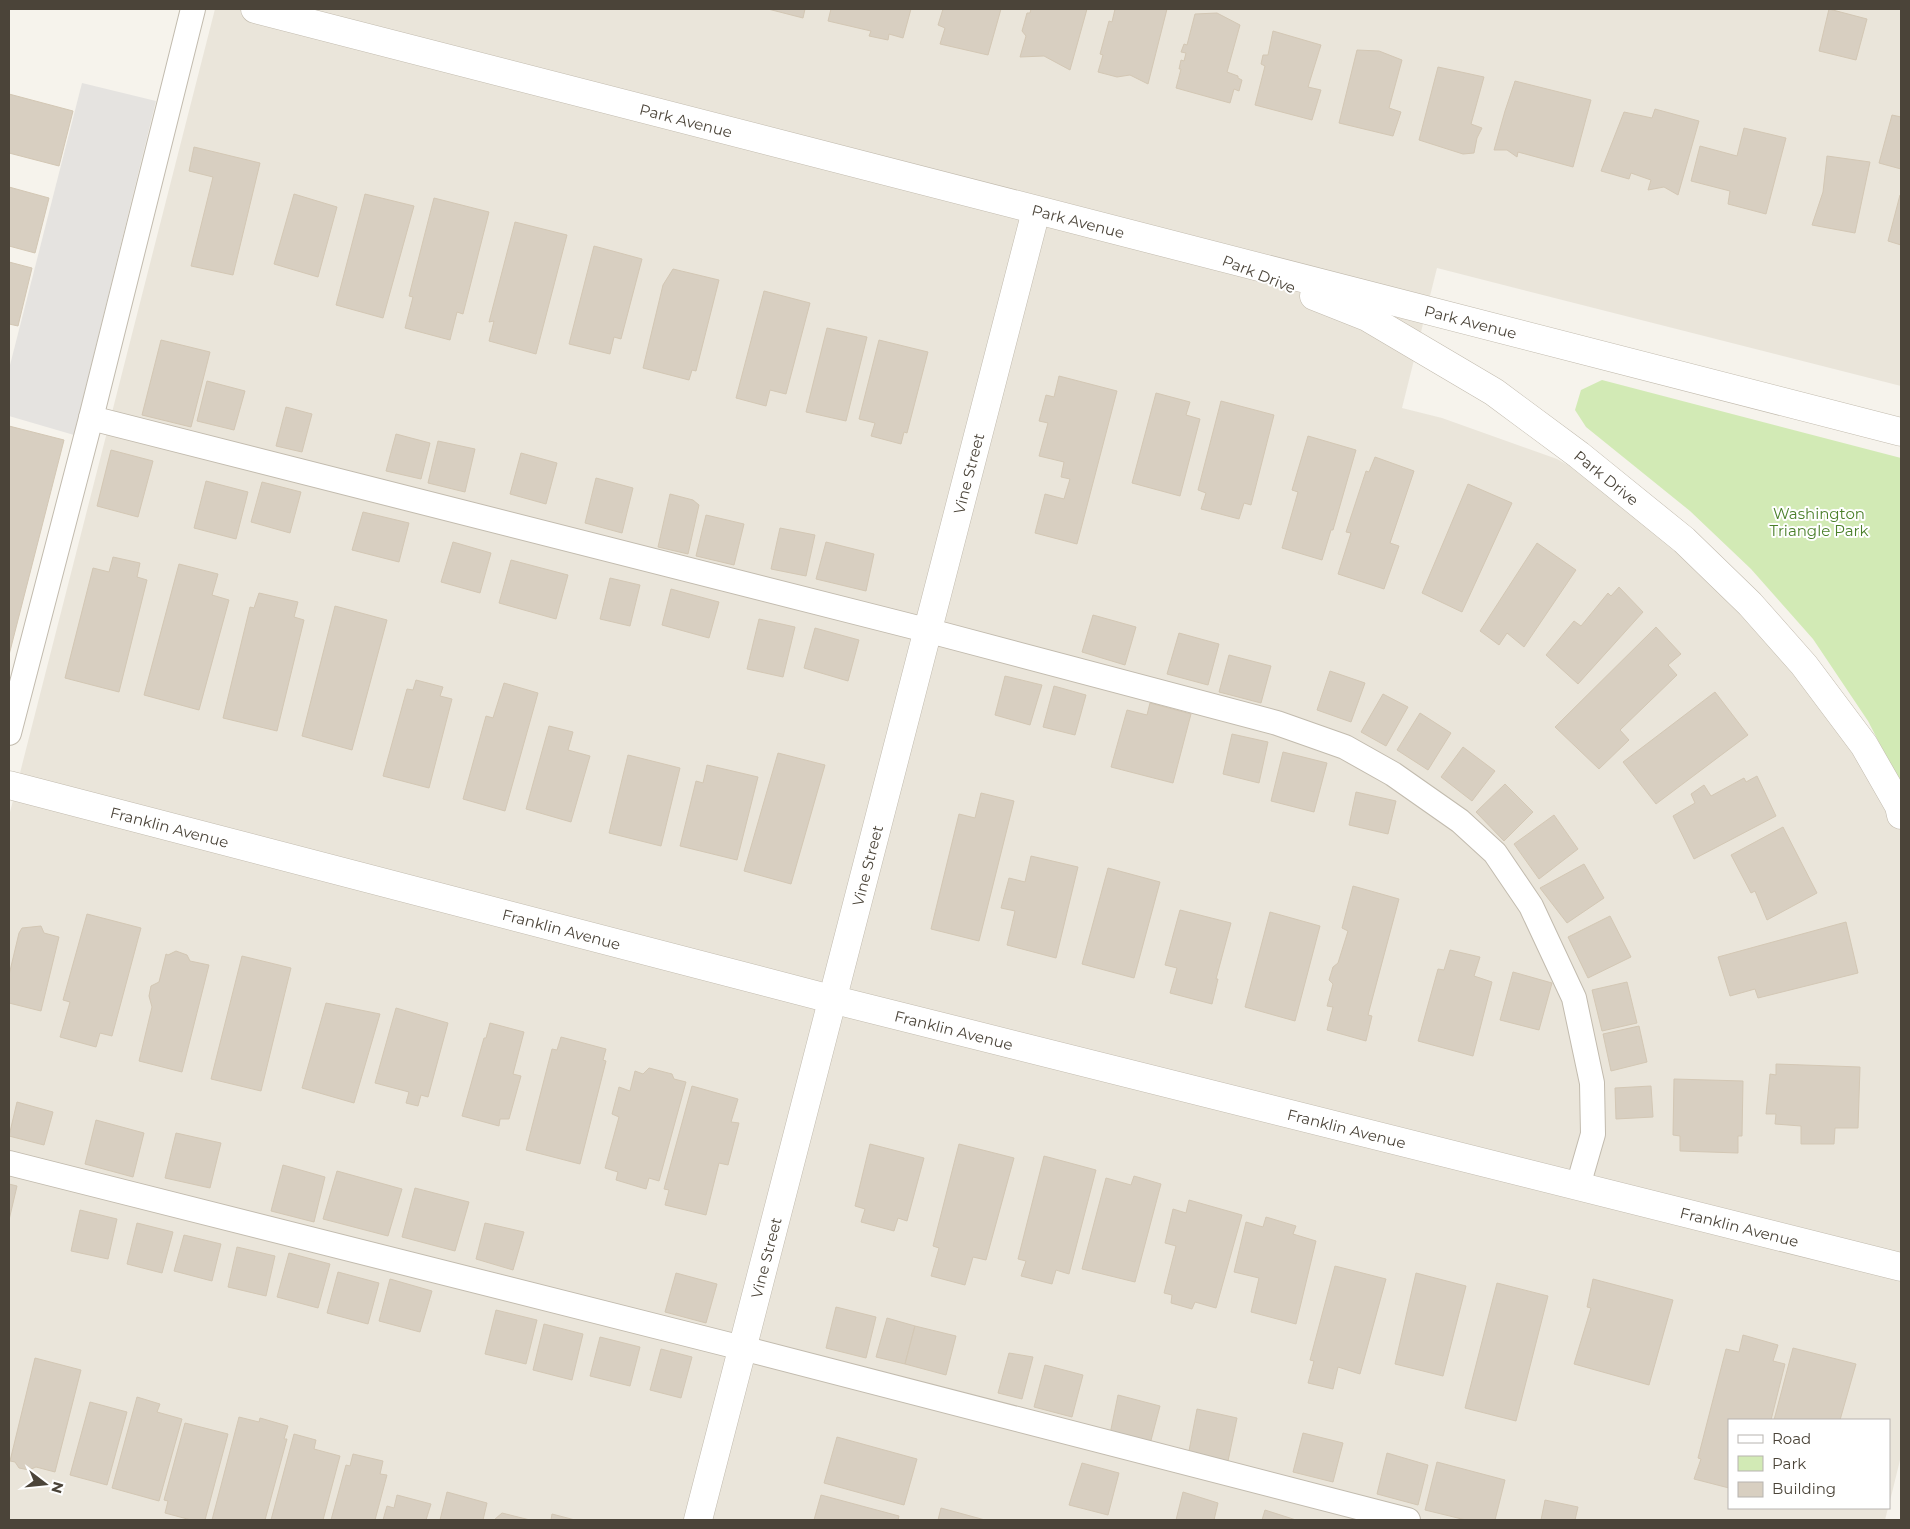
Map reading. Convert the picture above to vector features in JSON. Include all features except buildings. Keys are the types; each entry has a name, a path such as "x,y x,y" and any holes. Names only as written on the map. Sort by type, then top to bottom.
{"street":[{"name":"Park Avenue","path":"255,9 1901,432"},
{"name":"Vine Street","path":"698,1520 926,630 1036,211"},
{"name":"Park Drive","path":"1215,256 1367,318 1494,392 1579,455 1676,534 1750,604 1804,665 1864,745 1898,806 1901,815"},
{"name":"Franklin Avenue","path":"9,784 831,999 1901,1268"}],"lane":[{"path":"9,733 91,418 193,9"},
{"path":"91,418 926,630 1277,723 1345,747 1393,774 1460,821 1495,852 1531,906 1574,998 1592,1083 1593,1134 1578,1186"},
{"path":"9,1163 742,1348 1408,1520"}],"shaded area":[{"path":"215,9 1901,9 1901,386 1437,268 1402,408 1442,418 1557,459 1664,519 1901,797 1901,1456 1890,1501 1890,1419 1728,1419 1728,1509 1888,1509 1885,1520 9,1520 9,816"},
{"path":"82,83 156,101 74,435 9,416 9,369"}],"green space":[{"name":"Washington Triangle Park","path":"1602,380 1901,458 1901,785 1868,721 1813,639 1751,569 1690,511 1586,427 1575,410 1581,390"}]}
